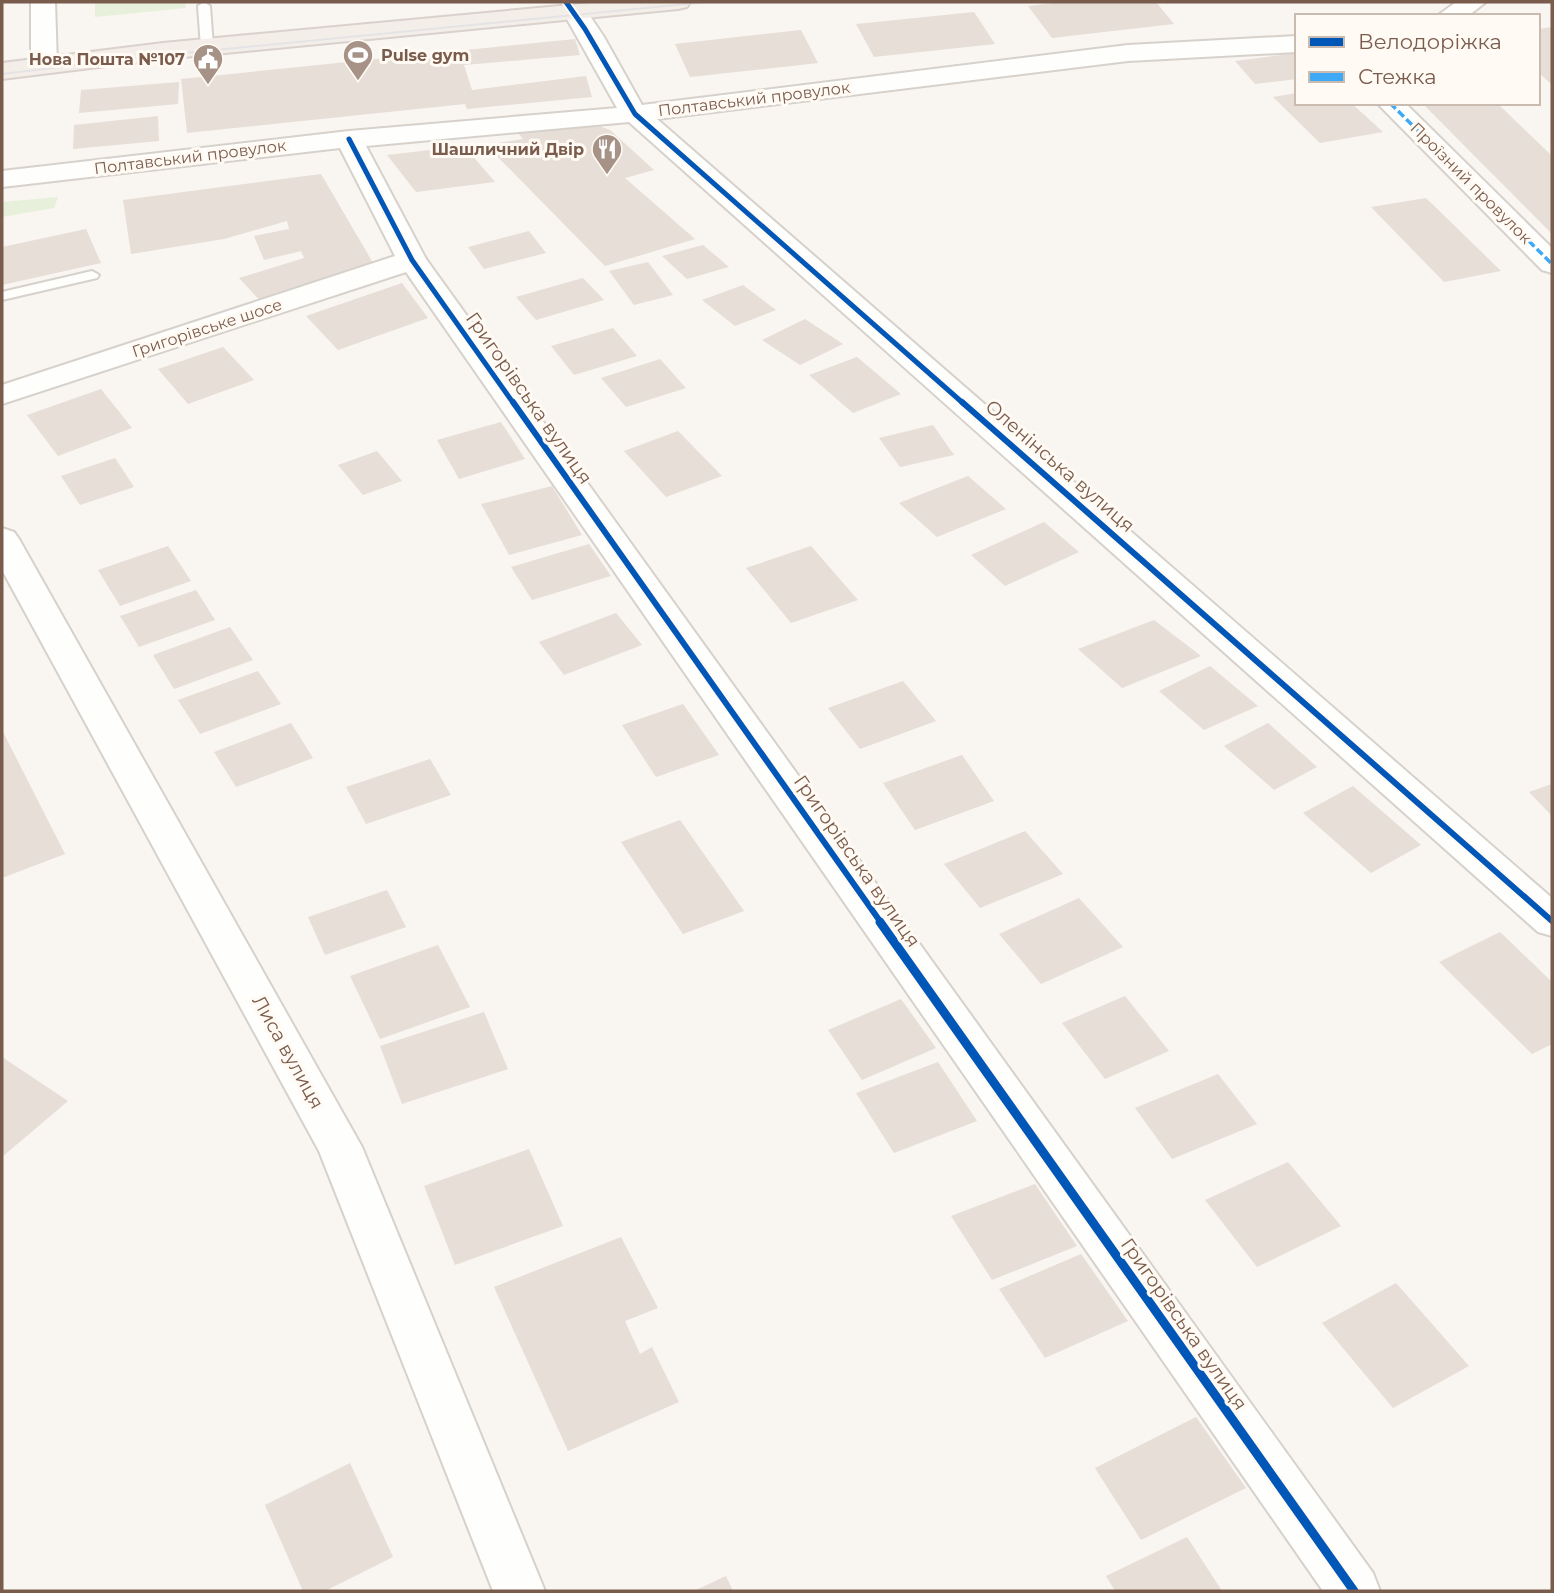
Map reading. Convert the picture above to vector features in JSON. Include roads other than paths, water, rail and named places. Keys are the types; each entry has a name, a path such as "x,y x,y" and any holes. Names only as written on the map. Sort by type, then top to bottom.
{"main road":[{"path":"2,71 207,47 678,2"}],"street":[{"path":"43,2 44,65"},
{"path":"1453,14 1474,2"},
{"name":"Оленінська вулиця","path":"575,12 591,34 616,88 635,114 1552,921"},
{"name":"Полтавський провулок","path":"2,179 349,139 635,114 1128,53 1295,44"},
{"name":"Проїзний провулок","path":"1392,105 1552,264"},
{"name":"Григорівська вулиця","path":"349,139 412,260 1354,1591"},
{"name":"Григорівське шосе","path":"2,395 412,260"},
{"name":"Лиса вулиця","path":"2,539 340,1147 519,1591"}],"lane":[{"path":"204,6 207,47"},
{"path":"2,296 92,275"}],"tram line":[{"path":"2,74 164,55 707,2"}],"place":[{"name":"Pulse gym","path":"358,82"},
{"name":"Нова Пошта №107","path":"208,86"},
{"name":"Шашличний Двір","path":"607,176"}]}
